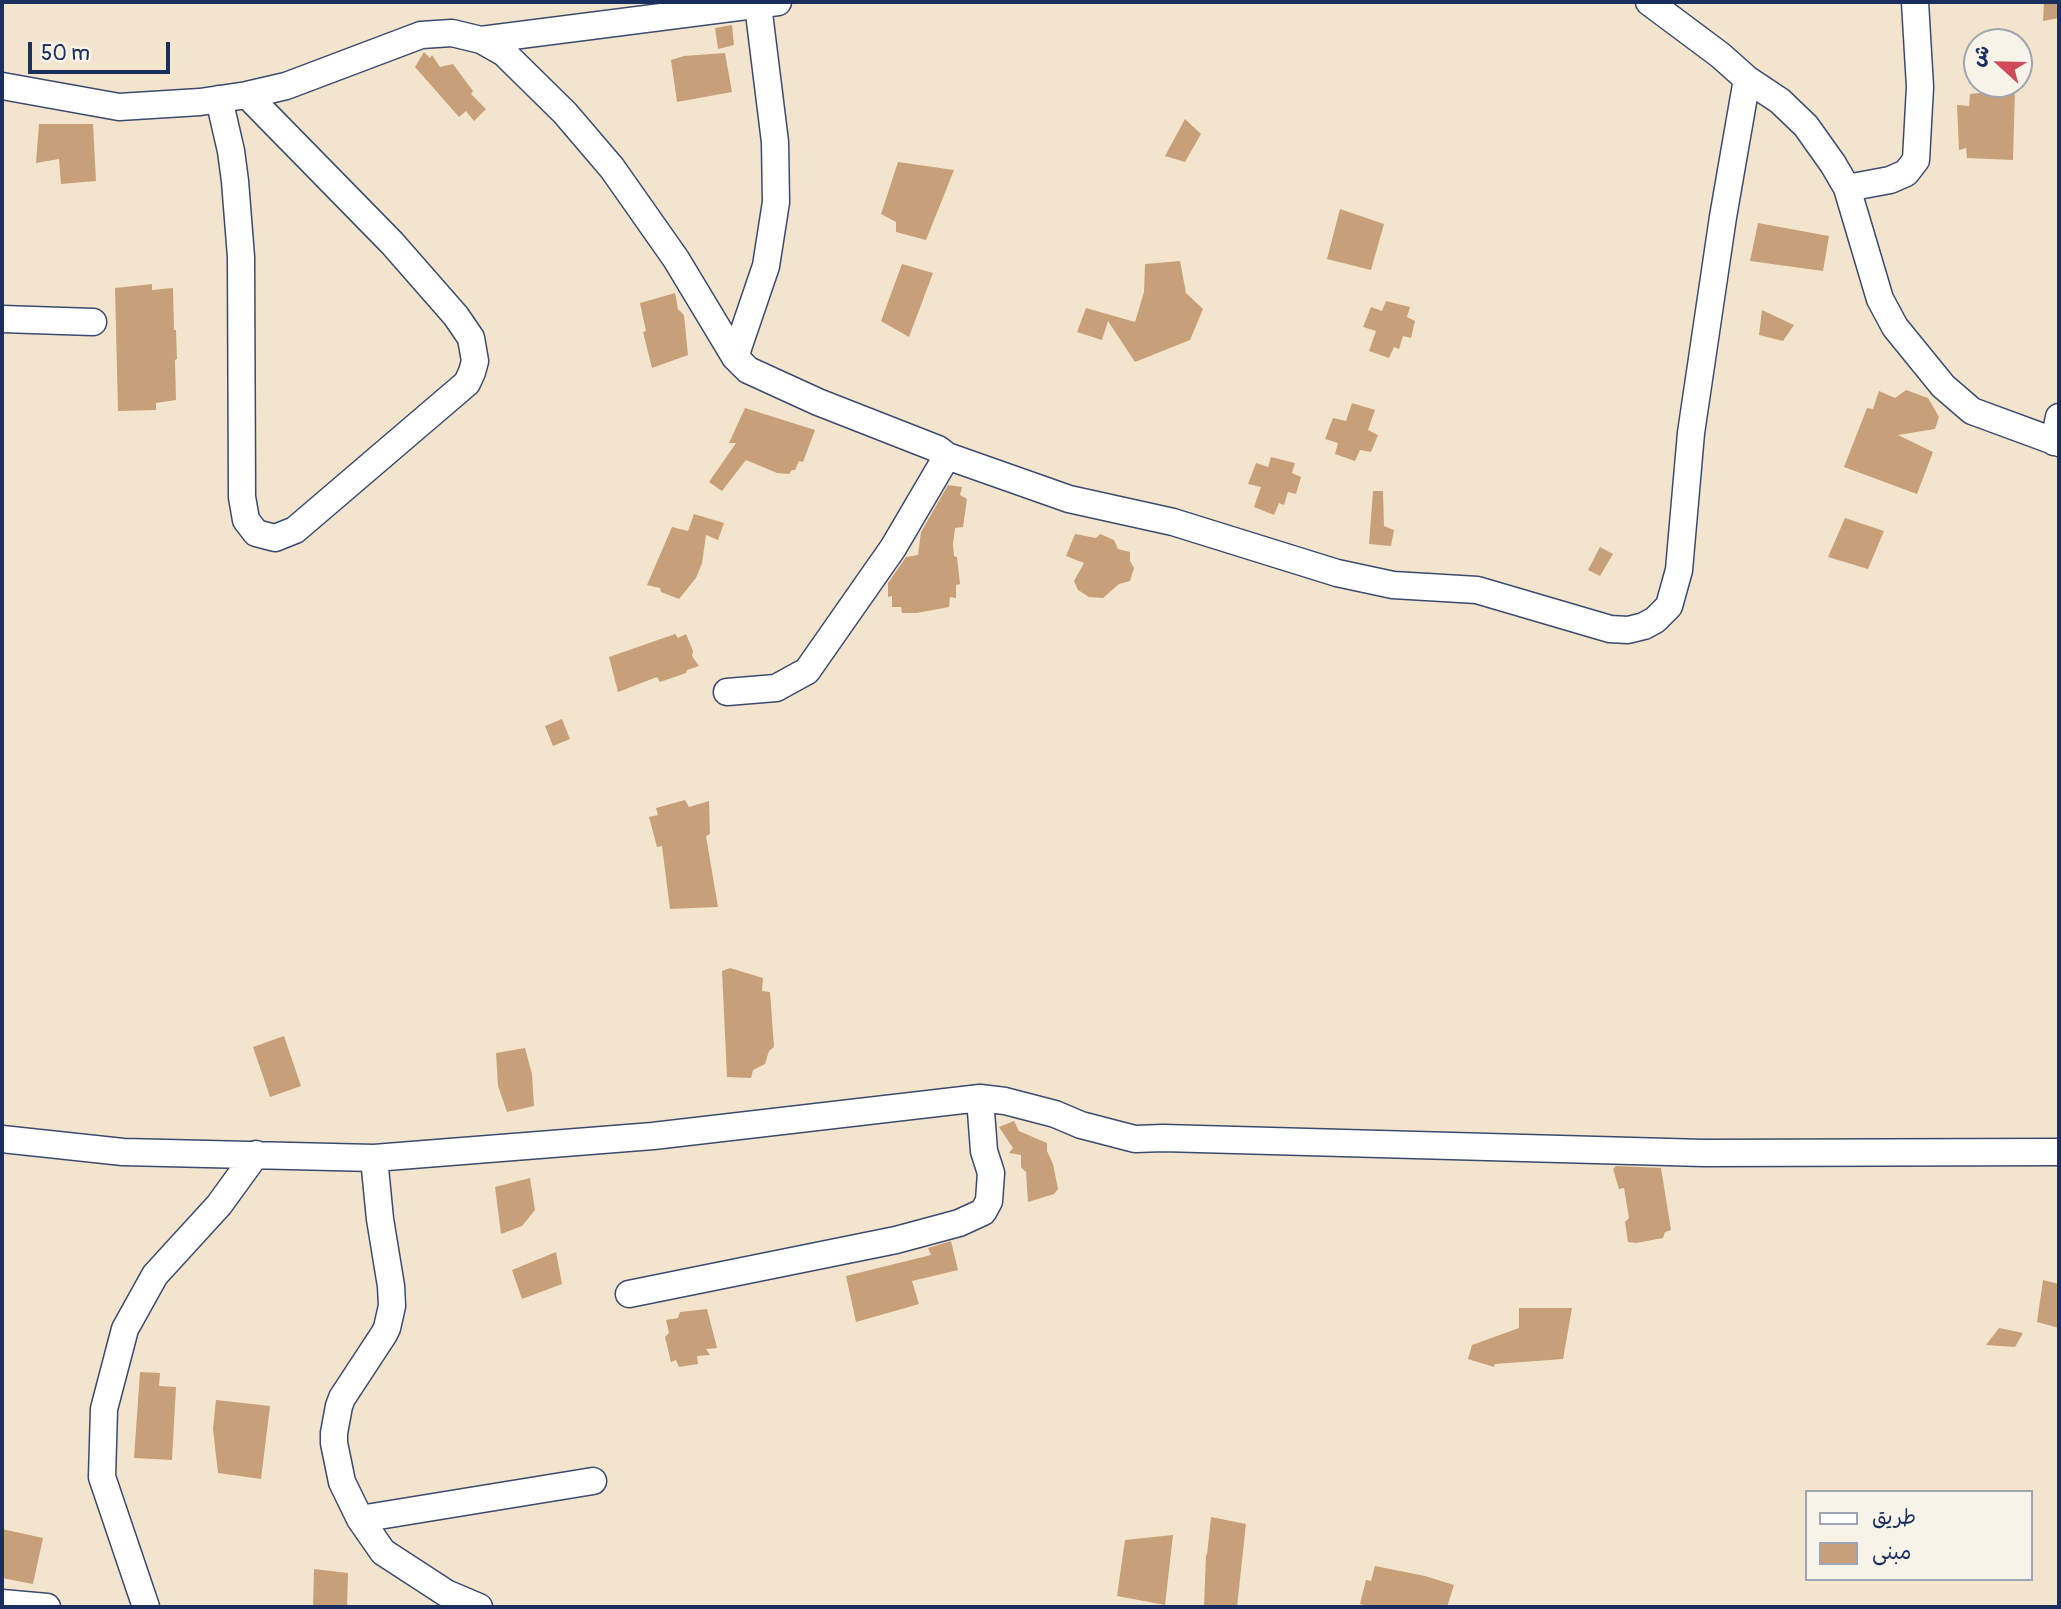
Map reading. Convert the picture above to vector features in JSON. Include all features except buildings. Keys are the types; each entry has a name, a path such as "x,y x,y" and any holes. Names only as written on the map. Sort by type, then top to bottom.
{"street":[{"path":"1649,2 1720,55 1747,79 1780,101 1806,126 1847,188 1880,299 1895,327 1943,386 1972,411 2058,434"},
{"path":"1847,188 1891,180 1906,173 1916,160 1920,87 1915,2"},
{"path":"481,40 768,3 776,202 766,265 735,357"},
{"path":"2,86 119,107 219,99 286,86 421,35 452,33 481,40 504,54 547,96 612,168 676,259 735,357 748,370 818,402 938,449 947,456 1069,499 1173,522 1337,573 1393,585 1477,590 1610,629 1628,630 1656,620 1669,606 1679,570 1691,433 1747,79"},
{"path":"219,99 236,181 241,257 242,497 246,520 256,533 275,538 295,530 467,383 475,361 471,338 456,316 391,243 247,94"},
{"path":"2,319 93,322"},
{"path":"727,692 776,688 807,671 893,548 947,456"},
{"path":"2,1139 123,1152 374,1158 653,1136 980,1098 1042,1110 1081,1125 1135,1139 1704,1153 2059,1152"},
{"path":"629,1294 896,1240 959,1223 983,1212 989,1202 991,1173 985,1151 980,1098"},
{"path":"146,1607 102,1477 104,1409 125,1329 155,1275 219,1205 256,1154"},
{"path":"374,1158 392,1306 384,1334 342,1398 334,1433 342,1482 360,1519 383,1552 446,1593 479,1607"},
{"path":"360,1519 593,1481"},
{"path":"2,1604 47,1607"}]}
